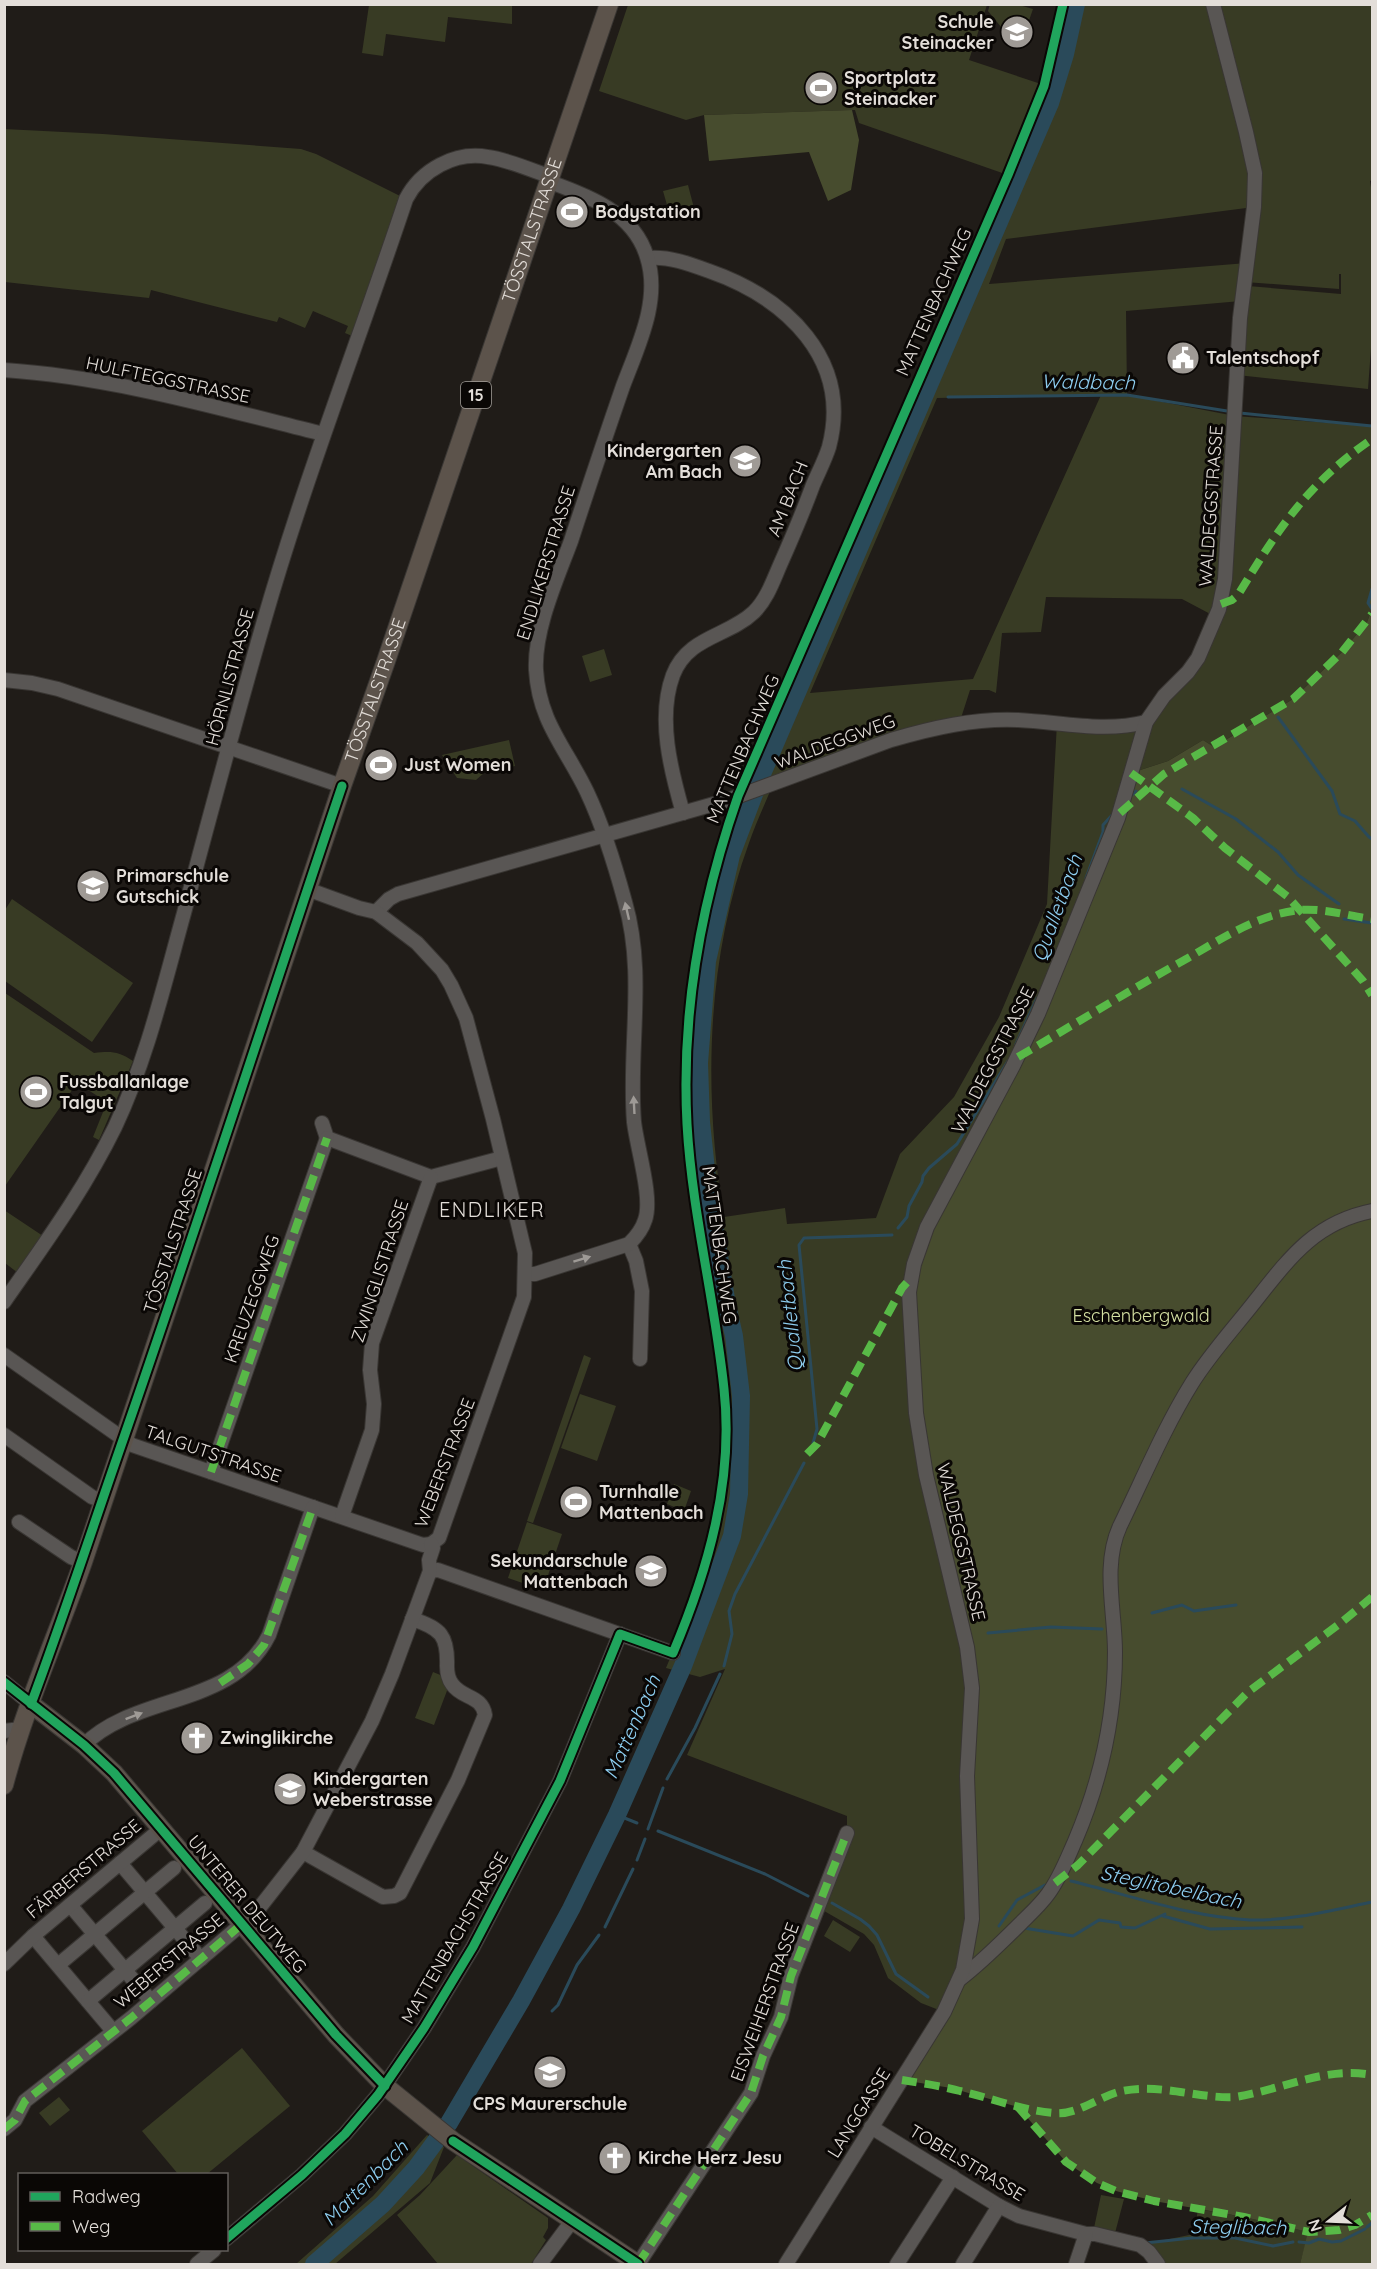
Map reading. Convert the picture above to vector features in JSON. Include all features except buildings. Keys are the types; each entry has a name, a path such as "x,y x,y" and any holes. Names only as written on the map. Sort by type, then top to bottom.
{"main road":[{"name":"TÖSSTALSTRASSE","path":"4,1785 13,1730 31,1704 82,1562 181,1274 307,889 382,675 609,4"},
{"name":"UNTERER DEUTWEG","path":"31,1704 84,1745 114,1773 336,2035 385,2086 453,2140 638,2264"}],"street":[{"name":"WALDEGGSTRASSE","path":"960,1979 968,1950 973,1910 967,1776 971,1676 966,1641 926,1475 919,1434 910,1319 910,1279 927,1227 1013,1066 1060,964 1118,818 1146,722 1164,696 1188,672 1197,658 1219,609 1225,579 1239,318 1254,207 1255,173 1213,4"},
{"name":"HÖRNLISTRASSE","path":"4,1302 58,1227 95,1166 116,1124 140,1065 163,994 264,621 323,434 406,199 423,175 442,164 458,159 486,156 550,180"},
{"name":"ENDLIKERSTRASSE","path":"550,180 604,204 625,222 639,238 648,258 652,288 648,316 552,594 539,639 536,661 537,681 543,706 553,734 585,789 626,903 633,938 636,963 632,1075 634,1124 647,1206 646,1220 638,1236 629,1244"},
{"name":"AM BACH","path":"648,258 660,257 691,264 727,277 770,301 791,317 821,356 831,385 833,419 828,448 764,600 743,621 701,641 684,657 674,673 668,696 668,736 673,780 683,813"},
{"name":"HULFTEGGSTRASSE","path":"4,370 66,376 186,400 323,434"},
{"path":"4,680 58,689 342,786"},
{"name":"WALDEGGWEG","path":"376,912 389,899 398,894 683,813 765,787 891,740 960,724 991,720 1017,720 1110,729 1146,722"},
{"name":"WEBERSTRASSE","path":"4,2129 15,2120 25,2101 151,2001 242,1924 260,1907 303,1852 372,1721 430,1570 429,1560 433,1548 431,1544 439,1538 447,1517 524,1297 525,1253 466,1018 452,985 442,970 417,943 376,912 307,889"},
{"path":"322,1123 327,1138 431,1177 502,1158"},
{"name":"KREUZEGGWEG","path":"211,1472 327,1138"},
{"name":"ZWINGLISTRASSE","path":"342,1516 372,1430 374,1404 370,1370 372,1344 431,1177"},
{"path":"960,1979 989,1955 1046,1897 1060,1873 1088,1810 1102,1763 1114,1695 1112,1548 1120,1526 1184,1396 1203,1367 1298,1250 1338,1221 1372,1211"},
{"path":"526,1274 535,1274 629,1244 636,1261 642,1291 640,1359"},
{"name":"TALGUTSTRASSE","path":"4,1355 132,1445 423,1545 431,1544"},
{"path":"4,1435 92,1497 103,1501"},
{"path":"84,1745 112,1724 220,1683 248,1664 264,1645 313,1507"},
{"path":"19,1522 82,1562"},
{"path":"430,1570 438,1570 673,1653"},
{"path":"303,1852 383,1897 394,1896 400,1893 458,1780 485,1715 484,1708 478,1700 452,1684 447,1671 448,1650 445,1639 437,1630 412,1619"},
{"name":"MATTENBACHSTRASSE","path":"228,2237 302,2175 345,2134 385,2086 424,2028 473,1947 560,1781 620,1634"},
{"path":"4,1682 31,1704"},
{"name":"FÄRBERSTRASSE","path":"4,1964 33,1936 162,1828"},
{"name":"EISWEIHERSTRASSE","path":"638,2264 751,2093 763,2056 781,2018 791,1976 847,1833"},
{"path":"120,1863 201,1959"},
{"path":"58,1965 174,1868"},
{"path":"88,2001 205,1903"},
{"path":"70,1905 151,2001"},
{"path":"33,1936 114,2031"},
{"name":"LANGGASSE","path":"786,2265 944,2013 960,1979"},
{"name":"TOBELSTRASSE","path":"871,2127 1019,2216 1086,2234 1140,2245 1149,2252 1158,2265"},
{"path":"897,2265 953,2177"},
{"path":"963,2265 999,2206"},
{"path":"540,2265 572,2221"},
{"path":"1076,2265 1086,2234"},
{"path":"197,2265 213,2251"}],"green space":[{"path":"990,4 1019,5 1033,9 1019,49 988,11"},
{"path":"369,5 512,5 512,24 448,17 445,42 386,34 383,56 362,53"},
{"path":"628,5 987,5 969,60 1044,85 1063,5 1372,5 1372,180 1370,181 1372,194 1372,335 1368,389 1237,375 1248,286 1341,294 1341,274 1339,274 1339,289 1245,282 1241,301 1126,311 1127,395 1235,416 1372,426 1372,589 1368,602 1372,609 1367,622 1342,652 1293,699 1214,747 1203,740 1168,761 1131,773 964,1634 972,1919 944,2012 921,2003 888,1978 874,1945 864,1934 819,1908 847,1833 847,1816 687,1755 725,1669 700,1677 666,1668 707,1556 720,1498 726,1438 722,1373 689,1143 685,1050 687,1013 698,939 716,867 738,796 1008,175 859,123 855,110 704,115 686,120 599,91","holes":["1254,207 1247,263 989,284 1006,239","1101,395 973,679 810,693 937,398","1046,597 1182,599 1216,617 1177,683 1136,725 1057,723 1047,904 999,1017 954,1097 900,1154 876,1218 787,1224 785,1208 724,1217 717,1170 711,1076 717,981 724,934 735,888 752,836 773,784 961,718 970,690 989,690 996,693 1002,633 1041,632"]},
{"path":"852,110 859,140 851,190 828,201 809,152 709,161 704,115"},
{"path":"4,129 301,149 316,154 406,199 357,338 345,333 348,326 313,311 305,328 279,317 277,322 151,290 149,298 5,282"},
{"path":"688,185 695,212 671,219 663,191"},
{"path":"1372,589 1372,609 1368,603"},
{"name":"Eschenbergwald","path":"1372,609 1372,2264 1300,2264 1308,2232 1244,2217 1154,2201 1116,2191 1097,2183 1066,2162 1018,2107 951,2088 902,2080 915,2060 968,1950 971,1699 926,1475 914,1264 998,1093 1131,773 1168,761 1203,740 1214,747 1293,699 1342,652 1367,622"},
{"path":"604,649 612,675 590,682 582,656"},
{"path":"509,740 515,766 485,772 476,780 457,778 442,755"},
{"path":"12,899 133,983 92,1042 5,981 5,910"},
{"name":"Fussballanlage Talgut","path":"5,993 94,1053 114,1052 133,1061 99,1140 93,1137 107,1102 77,1083 5,1186"},
{"path":"4,1210 49,1240 22,1276 5,1263"},
{"path":"584,1355 591,1358 533,1523 527,1521"},
{"path":"580,1394 616,1406 597,1461 561,1448"},
{"path":"674,1484 691,1491 684,1511 667,1504"},
{"path":"527,1522 562,1534 543,1590 508,1578"},
{"path":"433,1672 443,1676 448,1688 434,1725 415,1718"},
{"path":"833,1920 860,1937 850,1952 824,1936"},
{"path":"242,2048 290,2106 208,2173 177,2173 142,2131"},
{"path":"59,2097 70,2110 50,2126 39,2113"},
{"path":"427,2135 444,2147 430,2183 335,2264 296,2264 373,2196"},
{"path":"457,2155 548,2218 548,2228 543,2237 546,2240 531,2264 438,2264 397,2215 420,2195"},
{"path":"1101,2195 1124,2199 1115,2233 1094,2228"},
{"path":"1198,2209 1309,2232 1300,2264 1168,2264 1156,2261 1140,2245 1194,2234"}],"waterway":[{"name":"Mattenbach","path":"314,2264 383,2204 416,2168 449,2123 521,2001 571,1909 617,1815 683,1666 732,1536 739,1494 741,1396 734,1336 708,1189 701,1122 699,1063 707,961 731,855 759,781 1050,103 1065,54 1076,4"},
{"name":"Waldbach","path":"948,397 1127,395 1227,411"},
{"name":"Waldbach","path":"923,398 928,398"},
{"name":"Waldbach","path":"1240,413 1372,426"},
{"path":"1372,589 1368,603 1372,609"},
{"path":"1278,717 1332,791 1340,814 1355,821 1372,839"},
{"name":"Qualletbach","path":"1182,789 1236,819 1278,852 1298,875 1339,904"},
{"name":"Qualletbach","path":"1129,798 1136,791"},
{"name":"Qualletbach","path":"1086,878 1103,832 1103,825 1113,814"},
{"name":"Qualletbach","path":"1344,919 1372,923"},
{"name":"Qualletbach","path":"1016,1044 1037,998"},
{"name":"Qualletbach","path":"898,1228 907,1217 909,1206 923,1176 957,1144 1008,1061"},
{"name":"Qualletbach","path":"813,1443 817,1429 799,1245 804,1238 892,1235"},
{"name":"Qualletbach","path":"724,1666 732,1634 729,1611 735,1594 804,1463"},
{"path":"1152,1613 1182,1605 1194,1611 1236,1605"},
{"path":"988,1633 1051,1627 1102,1629"},
{"name":"Qualletbach","path":"667,1779 695,1728 720,1674"},
{"name":"Qualletbach","path":"648,1829 663,1788"},
{"path":"617,1815 637,1823"},
{"path":"658,1831 765,1874 808,1896"},
{"name":"Qualletbach","path":"637,1860 645,1839"},
{"name":"Qualletbach","path":"605,1927 633,1869"},
{"name":"Steglitobelbach","path":"1071,1881 1182,1910 1250,1920 1296,1917 1372,1902"},
{"name":"Steglitobelbach","path":"999,1926 1017,1900 1045,1885"},
{"path":"832,1903 869,1926 877,1935 896,1974 928,1997"},
{"path":"1024,1928 1073,1936 1099,1920 1120,1923 1121,1927 1135,1928 1165,1914"},
{"path":"1163,1916 1210,1929 1302,1927"},
{"name":"Qualletbach","path":"552,2011 558,2005 577,1965 599,1935"},
{"name":"Steglibach","path":"1367,2227 1372,2223"},
{"name":"Steglibach","path":"1299,2242 1309,2243 1319,2239 1332,2242 1341,2241 1365,2229"},
{"name":"Steglibach","path":"1145,2243 1192,2238 1235,2238 1273,2246 1293,2242"}],"marked path":[{"path":"1221,604 1238,595 1281,528 1312,490 1372,439"},
{"path":"1120,813 1164,774 1293,699 1342,652 1372,614"},
{"path":"1131,773 1193,818 1225,848 1288,897 1363,981 1372,995"},
{"path":"1018,1057 1214,943 1270,916 1309,910 1372,919"},
{"path":"211,1472 327,1138"},
{"path":"807,1454 817,1444 902,1288 910,1279"},
{"path":"220,1683 248,1664 264,1645 313,1507"},
{"path":"1055,1883 1078,1865 1248,1692 1372,1597"},
{"path":"638,2264 751,2093 763,2056 781,2017 791,1976 847,1833"},
{"path":"4,2129 15,2120 25,2101 131,2018 242,1924"},
{"path":"902,2080 953,2089 1029,2109 1062,2113 1071,2112 1122,2091 1136,2089 1235,2097 1321,2076 1355,2073 1372,2075"},
{"path":"1018,2107 1066,2162 1097,2183 1116,2191 1154,2201 1244,2217 1309,2232 1339,2230 1355,2225 1372,2215"}],"cycle path":[{"name":"MATTENBACHWEG","path":"228,2237 302,2175 345,2134 378,2095 424,2028 473,1947 560,1781 620,1634 673,1653 686,1622 715,1524 725,1457 726,1423 720,1356 694,1191 687,1124 687,1040 696,957 704,917 738,796 1008,175 1044,86 1063,4"},
{"path":"31,1704 179,1275 342,786"},
{"path":"4,1682 84,1745 114,1773 336,2035 385,2086"},
{"path":"453,2141 638,2264"}],"place":[{"name":"Schule Steinacker","path":"1017,32"},
{"name":"Sportplatz Steinacker","path":"821,88"},
{"name":"Bodystation","path":"572,212"},
{"name":"Talentschopf","path":"1183,358"},
{"name":"Kindergarten Am Bach","path":"745,461"},
{"name":"Just Women","path":"381,765"},
{"name":"Primarschule Gutschick","path":"93,886"},
{"name":"Fussballanlage Talgut","path":"36,1092"},
{"name":"Turnhalle Mattenbach","path":"576,1502"},
{"name":"Sekundarschule Mattenbach","path":"651,1571"},
{"name":"Zwinglikirche","path":"197,1738"},
{"name":"Kindergarten Weberstrasse","path":"290,1789"},
{"name":"CPS Maurerschule","path":"550,2072"},
{"name":"Kirche Herz Jesu","path":"615,2158"}],"district":[{"name":"ENDLIKER","path":"492,1210"}]}
